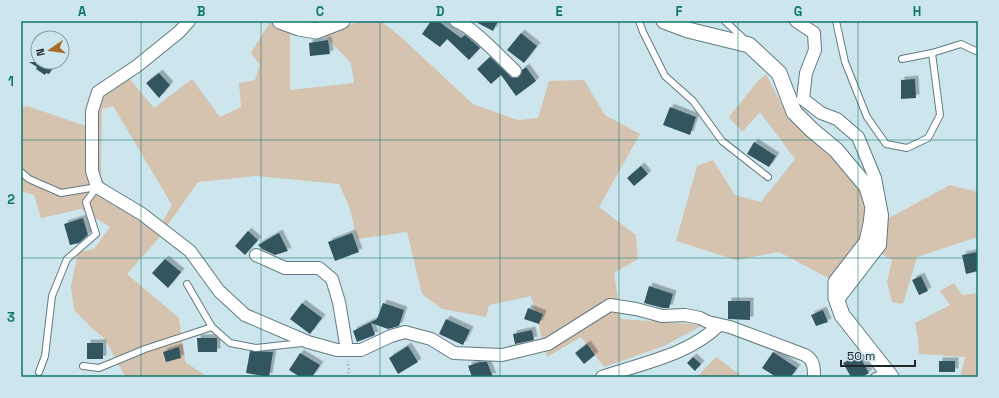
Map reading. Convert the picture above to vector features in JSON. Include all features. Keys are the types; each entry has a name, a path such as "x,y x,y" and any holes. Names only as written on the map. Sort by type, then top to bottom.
{"street":[{"path":"189,21 179,32 138,66 98,92 92,111 92,171 97,187 142,214 190,251 219,291 245,315 312,343 337,350 361,350 391,336 405,332 431,339 454,352 502,355 548,344 610,305 662,316 685,315 730,327 810,357 813,364 814,377"},
{"path":"280,21 300,28 316,31 342,21"},
{"path":"456,21 463,23 515,71"},
{"path":"664,21 688,30 749,45 779,73 794,112 812,130 836,150 867,187 873,207 868,242 836,282 836,298 842,315 884,375"},
{"path":"796,21 814,33 815,50 806,73 803,99 821,113 837,119 858,137 874,178 882,215 880,245 840,297 836,298"},
{"path":"256,255 286,268 319,268 332,279 339,302 347,350"},
{"path":"602,377 685,349 710,334 719,325"}],"lane":[{"path":"639,21 665,76 693,101 722,141 768,177"},
{"path":"725,21 749,45"},
{"path":"836,21 845,62 864,110 867,117 886,144 907,148 928,138 940,114 932,54"},
{"path":"902,59 932,54 961,44 978,52"},
{"path":"21,172 29,179 61,193 97,187"},
{"path":"39,372 45,356 52,296 67,259 96,234 86,202 97,187"},
{"path":"188,284 212,327 230,342 256,348 292,343 312,343"},
{"path":"83,366 99,368 145,349 212,327"}],"path":[{"path":"347,350 349,370 348,377"}],"shaded area":[{"path":"359,21 381,21 402,38 473,104 518,120 538,118 549,81 584,80 605,115 640,134 599,207 636,235 638,259 614,273 621,319 703,325 664,346 604,367 581,337 547,357 531,296 489,305 486,317 442,309 422,294 407,232 357,239 350,209 339,184 257,176 198,182 158,239 127,274 179,318 185,362 208,377 125,377 105,339 74,310 71,286 78,252 94,249 110,227 81,209 41,218 34,195 21,191 21,108 27,106 86,126 95,117 102,94 129,78 154,108 192,79 220,117 241,107 239,83 255,80 260,65 251,53 270,22 290,29 290,90 354,83 351,63 325,36","holes":["113,106 172,205 163,221 107,187 101,177 102,109"]},
{"path":"766,74 789,119 831,153 864,190 868,209 864,240 832,280 779,252 736,260 676,241 697,166 713,160 735,195 761,202 795,159 760,112 742,132 729,117 757,82"},
{"path":"950,185 978,192 978,237 917,257 903,304 892,302 887,282 892,260 870,247 876,225"},
{"path":"954,283 962,295 978,293 978,377 960,377 965,357 919,354 915,323 950,305 940,291"},
{"path":"716,357 743,377 697,377"}],"building":[{"path":"431,21 438,21 461,38 465,35 480,48 469,60 447,39 440,47 422,34"},
{"path":"474,21 498,21 493,31"},
{"path":"521,33 537,46 524,63 507,50"},
{"path":"328,40 330,54 310,56 309,43"},
{"path":"490,57 512,78 517,78 520,76 522,70 526,67 536,81 516,96 501,75 491,84 477,69"},
{"path":"38,70 52,70 49,74 46,73 45,75"},
{"path":"159,73 170,85 159,98 146,83"},
{"path":"915,79 916,98 901,99 901,80"},
{"path":"670,107 696,117 690,135 663,125"},
{"path":"754,142 776,156 769,167 747,154"},
{"path":"641,166 648,174 634,186 627,178"},
{"path":"83,218 88,235 79,243 70,245 64,224"},
{"path":"248,231 258,240 245,255 235,246"},
{"path":"279,233 288,251 275,255 262,249 258,245"},
{"path":"352,233 359,252 335,261 328,242"},
{"path":"978,252 978,271 966,274 962,255"},
{"path":"165,259 181,272 168,288 152,273"},
{"path":"921,276 928,291 919,295 912,280"},
{"path":"649,286 673,294 669,308 644,303"},
{"path":"728,301 750,301 750,320 728,319"},
{"path":"302,303 322,318 310,334 290,319"},
{"path":"383,303 404,310 399,326 388,329 371,323 375,335 357,342 353,331 377,319"},
{"path":"528,308 543,314 539,324 524,319"},
{"path":"823,310 828,322 816,326 811,315"},
{"path":"446,319 470,330 463,345 439,334"},
{"path":"532,330 534,340 515,344 513,334"},
{"path":"197,338 217,338 217,352 198,352"},
{"path":"87,343 103,343 103,359 87,359"},
{"path":"587,344 595,355 584,364 575,353"},
{"path":"408,346 418,362 398,374 389,358"},
{"path":"179,347 181,358 166,362 163,352"},
{"path":"250,351 273,352 269,377 246,373"},
{"path":"773,352 797,368 791,377 776,377 762,368"},
{"path":"300,353 320,365 312,377 300,377 289,370"},
{"path":"859,355 869,373 862,377 851,377 843,363"},
{"path":"693,357 701,364 695,371 687,363"},
{"path":"939,361 955,361 955,372 939,372"},
{"path":"480,362 487,362 493,377 472,377 468,366"}]}
